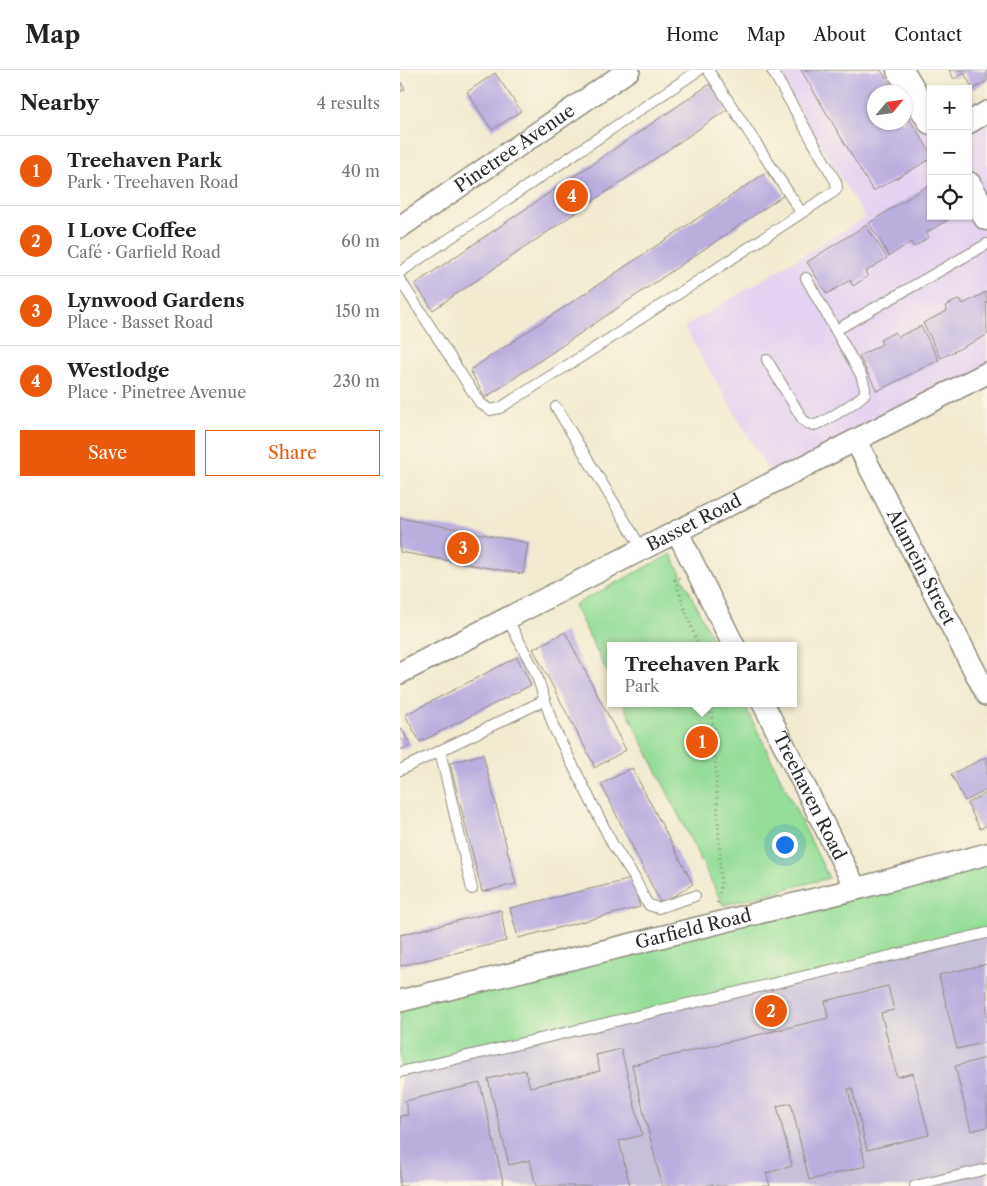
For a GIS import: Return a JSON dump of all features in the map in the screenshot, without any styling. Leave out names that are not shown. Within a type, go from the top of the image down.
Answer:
[{"type":"street","name":"Pinetree Avenue","points":[[400,227],[629,70]]},
{"type":"street","points":[[900,70],[927,114]]},
{"type":"street","points":[[972,121],[987,112]]},
{"type":"street","points":[[972,192],[987,217]]},
{"type":"street","name":"Basset Road","points":[[400,673],[987,373]]},
{"type":"street","name":"Alamein Street","points":[[856,441],[987,695]]},
{"type":"street","points":[[677,531],[732,642]]},
{"type":"street","name":"Treehaven Road","points":[[765,707],[856,888]]},
{"type":"street","name":"Garfield Road","points":[[400,1001],[987,854]]},
{"type":"lane","points":[[400,272],[699,70]]},
{"type":"lane","points":[[708,70],[801,212]]},
{"type":"lane","points":[[400,280],[480,403],[490,410],[508,403],[835,191],[837,186],[772,70]]},
{"type":"lane","points":[[836,330],[987,244]]},
{"type":"lane","points":[[767,360],[803,420],[809,424],[813,425],[820,422],[858,401],[865,393],[861,375],[806,278]]},
{"type":"lane","points":[[556,407],[642,549]]},
{"type":"lane","points":[[507,618],[536,673],[554,728],[614,845],[634,877],[645,900],[649,905],[658,908],[695,896]]},
{"type":"lane","points":[[400,770],[545,700]]},
{"type":"lane","points":[[440,751],[472,888]]},
{"type":"lane","points":[[400,1072],[987,933]]},
{"type":"lane","points":[[914,1186],[987,1169]]},
{"type":"path","points":[[697,571],[676,580],[697,642]]},
{"type":"path","points":[[710,707],[714,731],[721,886],[712,924]]},
{"type":"shaded area","points":[[775,70],[907,70],[927,112],[927,220],[972,220],[972,121],[987,112],[987,373],[775,482],[684,327],[865,218]]},
{"type":"shaded area","points":[[987,933],[987,1186],[400,1186],[400,1072]]},
{"type":"green space","points":[[671,554],[714,642],[607,642],[607,672],[574,605]]},
{"type":"green space","points":[[625,707],[746,707],[829,878],[723,905]]},
{"type":"green space","points":[[987,854],[987,933],[400,1072],[400,1001]]},
{"type":"building","points":[[801,70],[881,70],[890,85],[867,85],[867,130],[912,130],[912,123],[927,147],[927,161],[873,191]]},
{"type":"building","points":[[949,70],[987,70],[987,81],[973,89],[964,73],[954,79]]},
{"type":"building","points":[[495,73],[521,111],[492,130],[467,92]]},
{"type":"building","points":[[400,81],[405,89],[400,92]]},
{"type":"building","points":[[710,84],[728,109],[433,310],[415,284]]},
{"type":"building","points":[[767,172],[784,195],[485,398],[470,370]]},
{"type":"building","points":[[927,186],[927,220],[947,220],[926,233],[929,237],[914,247],[911,242],[889,256],[869,223]]},
{"type":"building","points":[[866,225],[887,258],[865,272],[868,276],[853,286],[850,280],[827,294],[807,262]]},
{"type":"building","points":[[986,292],[987,335],[941,358],[923,323],[947,311],[945,306],[960,299],[963,304]]},
{"type":"building","points":[[921,326],[939,360],[877,391],[859,356],[882,344],[880,340],[895,332],[898,337]]},
{"type":"building","points":[[400,518],[528,543],[523,574],[400,552]]},
{"type":"building","points":[[565,632],[626,750],[594,768],[533,649]]},
{"type":"building","points":[[517,657],[531,685],[420,742],[405,715]]},
{"type":"building","points":[[400,727],[411,745],[400,750]]},
{"type":"building","points":[[483,754],[516,884],[482,892],[450,763]]},
{"type":"building","points":[[987,757],[987,790],[965,801],[951,774]]},
{"type":"building","points":[[632,768],[693,884],[661,904],[601,784]]},
{"type":"building","points":[[987,793],[987,825],[980,829],[967,803]]},
{"type":"building","points":[[632,879],[640,907],[518,938],[510,908]]},
{"type":"building","points":[[501,910],[506,941],[400,966],[400,935]]},
{"type":"building","points":[[987,964],[987,1042],[957,1049],[939,975]]},
{"type":"building","points":[[888,986],[894,1010],[881,1013],[897,1077],[913,1073],[929,1135],[867,1150],[852,1088],[848,1089],[866,1166],[809,1180],[791,1103],[777,1106],[792,1166],[766,1173],[770,1186],[713,1186],[713,1184],[704,1186],[662,1186],[632,1065],[828,1018],[825,1001]]},
{"type":"building","points":[[621,1049],[642,1135],[619,1141],[630,1186],[536,1186],[530,1160],[509,1165],[488,1079],[525,1070],[530,1087],[600,1071],[596,1055]]},
{"type":"building","points":[[987,1058],[987,1127],[971,1131],[955,1066]]},
{"type":"building","points":[[480,1083],[504,1186],[400,1186],[400,1116],[408,1115],[405,1101]]},
{"type":"place","name":"Westlodge","points":[[572,196]]},
{"type":"place","name":"Lynwood Gardens","points":[[463,548]]},
{"type":"place","name":"Treehaven Park","points":[[702,742]]},
{"type":"place","name":"I Love Coffee","points":[[771,1011]]}]
